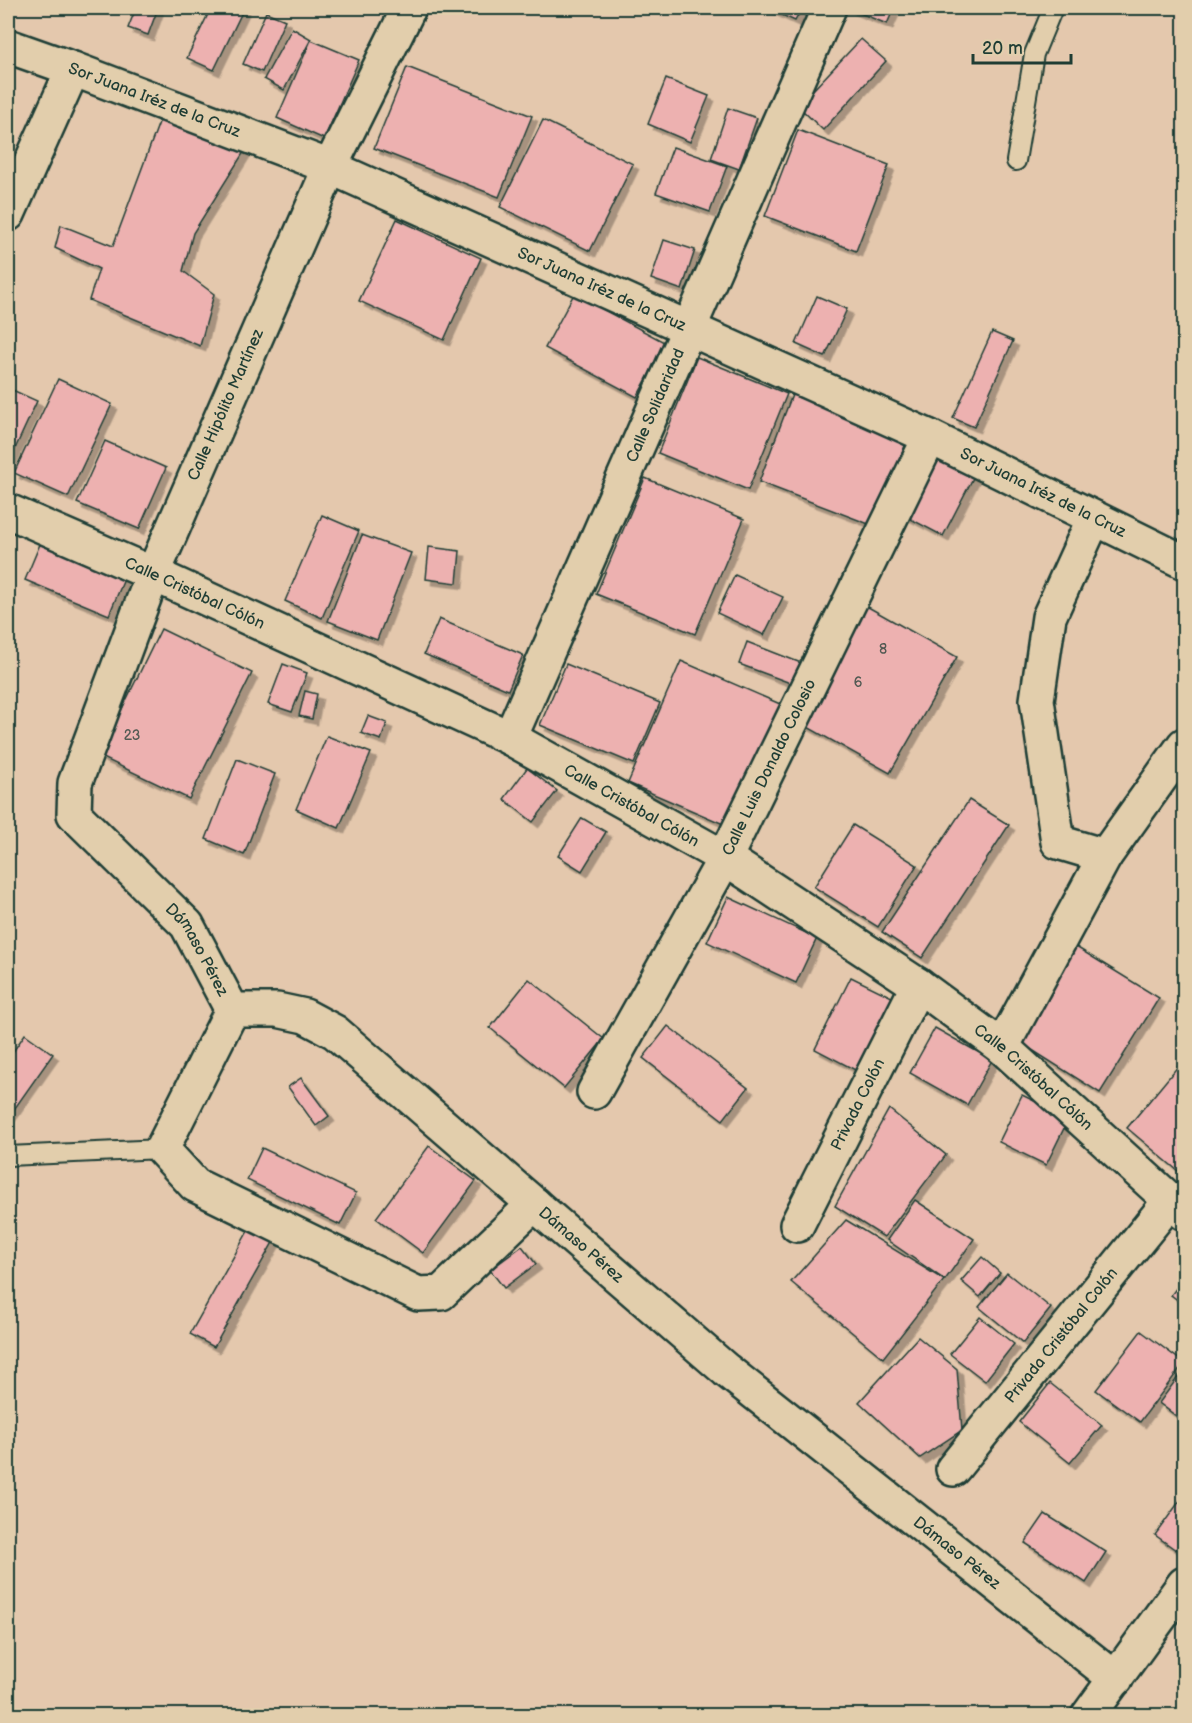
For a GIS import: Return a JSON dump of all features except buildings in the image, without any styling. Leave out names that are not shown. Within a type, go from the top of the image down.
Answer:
[{"type":"street","name":"Calle Hipólito Martínez","points":[[74,814],[75,783],[153,574],[330,167],[409,8]]},
{"type":"street","name":"Calle Solidaridad","points":[[510,738],[829,8]]},
{"type":"street","name":"Sor Juana Iréz de la Cruz","points":[[8,46],[330,167],[930,437],[1185,562]]},
{"type":"street","points":[[8,214],[73,69]]},
{"type":"street","name":"Calle Luis Donaldo Colosio","points":[[594,1092],[725,858],[930,437]]},
{"type":"street","name":"Calle Cristóbal Cólón","points":[[8,511],[153,574],[510,738],[725,858],[918,985],[1002,1047],[1177,1207]]},
{"type":"street","points":[[1094,518],[1049,616],[1038,700],[1058,842],[1106,856]]},
{"type":"street","points":[[1002,1047],[1106,856],[1185,745]]},
{"type":"street","name":"Dámaso Pérez","points":[[74,814],[187,926],[231,1010],[277,1010],[305,1016],[335,1032],[726,1370],[1116,1679]]},
{"type":"street","name":"Privada Colón","points":[[797,1225],[918,985]]},
{"type":"street","points":[[231,1010],[162,1149],[195,1185],[418,1294],[441,1293],[534,1203]]},
{"type":"street","name":"Privada Cristóbal Colón","points":[[953,1469],[1177,1207]]},
{"type":"street","points":[[1088,1716],[1185,1584]]},
{"type":"lane","points":[[1016,161],[1034,54],[1053,8]]},
{"type":"lane","points":[[8,1156],[162,1149]]}]
